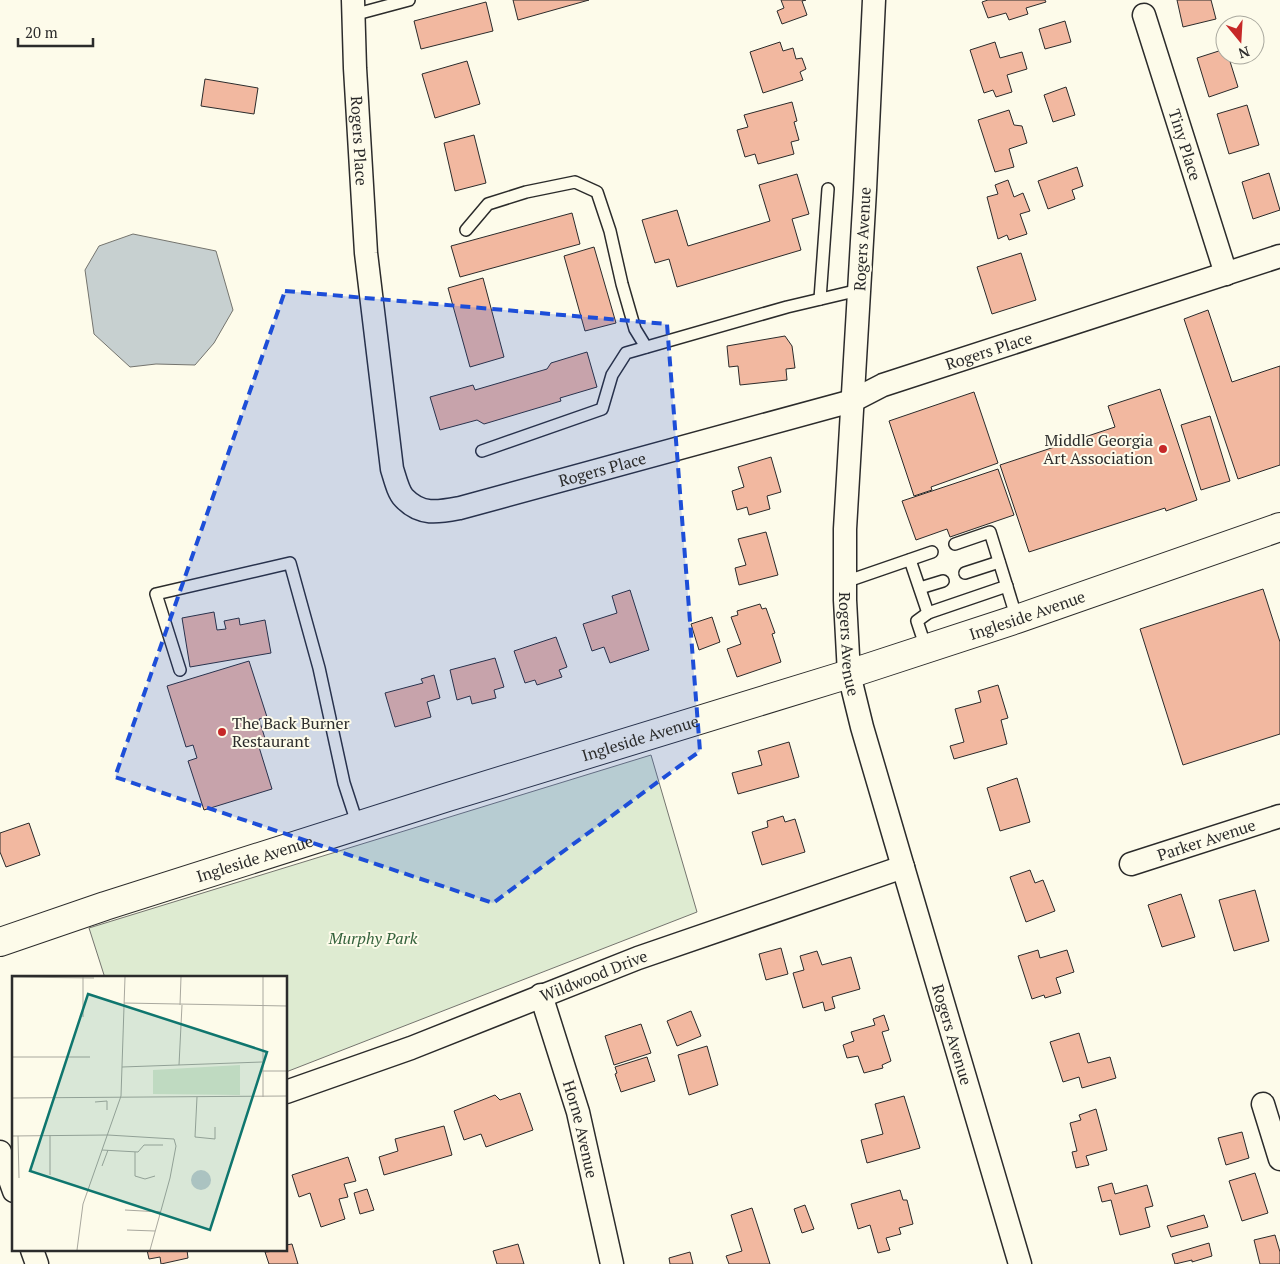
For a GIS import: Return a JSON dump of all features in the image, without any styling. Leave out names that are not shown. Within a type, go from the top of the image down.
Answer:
[{"type":"street","name":"Rogers Avenue","points":[[874,0],[845,530],[849,674],[862,726],[1020,1264]]},
{"type":"street","name":"Rogers Place","points":[[353,8],[354,68],[366,253],[392,469],[403,498],[419,509],[436,512],[460,508],[852,401],[883,385],[1280,256]]},
{"type":"street","name":"Tiny Place","points":[[1144,15],[1226,274]]},
{"type":"street","name":"Ingleside Avenue","points":[[0,942],[105,906],[358,826],[849,674],[1017,619],[1280,527]]},
{"type":"street","name":"Parker Avenue","points":[[1131,864],[1280,816]]},
{"type":"street","name":"Wildwood Drive","points":[[288,1091],[411,1048],[638,958],[903,867]]},
{"type":"street","name":"Horne Avenue","points":[[541,995],[578,1112],[612,1264]]},
{"type":"street","points":[[1263,1104],[1280,1159]]},
{"type":"street","points":[[0,1152],[12,1184]]},
{"type":"lane","points":[[353,8],[409,0]]},
{"type":"lane","points":[[466,230],[488,204],[526,192],[575,182],[597,192],[610,232],[634,329],[646,347]]},
{"type":"lane","points":[[820,299],[828,188]]},
{"type":"lane","points":[[482,451],[602,409],[612,375],[626,353],[787,306],[859,290]]},
{"type":"lane","points":[[955,544],[990,532],[1017,619]]},
{"type":"lane","points":[[845,582],[932,552]]},
{"type":"lane","points":[[910,560],[928,613]]},
{"type":"lane","points":[[965,573],[999,562]]},
{"type":"lane","points":[[180,670],[156,594],[290,563],[319,668],[344,783],[358,826]]},
{"type":"lane","points":[[920,588],[943,581]]},
{"type":"lane","points":[[926,648],[917,621],[928,613],[1007,586]]},
{"type":"highlighted area","points":[[285,291],[667,324],[700,751],[493,903],[115,777]]},
{"type":"green space","name":"Murphy Park","points":[[651,755],[697,912],[288,1071],[288,976],[104,976],[89,928]]},
{"type":"shaded area","points":[[133,234],[216,251],[233,310],[214,343],[195,365],[156,364],[130,367],[94,334],[85,270],[99,246]]},
{"type":"building","points":[[513,0],[589,0],[518,20]]},
{"type":"building","points":[[781,0],[806,0],[802,1],[807,15],[782,24],[777,11],[784,8]]},
{"type":"building","points":[[988,0],[1045,0],[1046,2],[1026,8],[1028,14],[1009,20],[1006,13],[988,18],[982,2]]},
{"type":"building","points":[[1177,0],[1211,0],[1215,19],[1183,27]]},
{"type":"building","points":[[486,2],[493,31],[421,49],[414,21]]},
{"type":"building","points":[[1065,21],[1071,42],[1045,49],[1039,29]]},
{"type":"building","points":[[780,42],[783,51],[793,48],[796,59],[802,58],[806,69],[800,72],[803,80],[763,93],[750,52]]},
{"type":"building","points":[[995,42],[1000,58],[1022,52],[1027,69],[1007,75],[1012,92],[996,97],[993,90],[984,93],[970,50]]},
{"type":"building","points":[[1215,52],[1215,65],[1231,65],[1238,87],[1209,97],[1197,58]]},
{"type":"building","points":[[467,61],[480,104],[435,118],[422,74]]},
{"type":"building","points":[[205,79],[258,88],[254,114],[201,106]]},
{"type":"building","points":[[1066,87],[1075,115],[1053,122],[1044,95]]},
{"type":"building","points":[[792,102],[797,121],[794,122],[799,140],[791,142],[794,154],[758,164],[755,154],[745,157],[737,130],[748,127],[744,115]]},
{"type":"building","points":[[1247,105],[1259,145],[1229,154],[1217,114]]},
{"type":"building","points":[[1009,110],[1014,125],[1022,126],[1027,143],[1009,149],[1014,167],[995,172],[978,120]]},
{"type":"building","points":[[474,135],[486,183],[455,191],[444,143]]},
{"type":"building","points":[[1077,167],[1083,186],[1072,190],[1075,199],[1048,209],[1038,181]]},
{"type":"building","points":[[1269,173],[1280,210],[1253,219],[1242,182]]},
{"type":"building","points":[[797,174],[809,214],[792,219],[801,250],[677,287],[669,259],[655,263],[642,220],[677,210],[688,246],[770,221],[759,185]]},
{"type":"building","points":[[1008,180],[1014,197],[1023,193],[1030,211],[1020,214],[1027,234],[1009,240],[1007,235],[998,239],[987,197],[998,194],[995,185]]},
{"type":"building","points":[[572,213],[580,244],[460,277],[451,246]]},
{"type":"building","points":[[594,247],[616,323],[585,331],[564,256]]},
{"type":"building","points":[[1021,253],[1036,300],[992,314],[977,267]]},
{"type":"building","points":[[483,278],[504,357],[470,367],[448,288]]},
{"type":"building","points":[[1208,310],[1232,382],[1280,366],[1280,465],[1238,479],[1184,319]]},
{"type":"building","points":[[785,336],[792,346],[795,368],[786,369],[787,380],[740,385],[738,366],[729,367],[727,346]]},
{"type":"building","points":[[587,352],[597,387],[560,398],[561,401],[484,424],[477,420],[440,430],[430,397],[473,385],[475,390],[547,369],[551,363]]},
{"type":"building","points":[[1160,389],[1197,500],[1166,511],[1165,508],[1029,552],[1000,465],[1115,427],[1108,406]]},
{"type":"building","points":[[974,392],[998,463],[931,487],[932,490],[914,496],[889,421]]},
{"type":"building","points":[[1210,416],[1230,481],[1201,490],[1181,425]]},
{"type":"building","points":[[771,457],[781,492],[767,496],[770,509],[749,515],[747,507],[737,510],[732,491],[744,487],[738,467]]},
{"type":"building","points":[[998,469],[1014,515],[950,537],[947,529],[916,540],[902,501]]},
{"type":"building","points":[[766,532],[778,575],[739,585],[735,568],[746,565],[738,539]]},
{"type":"building","points":[[1263,589],[1280,642],[1280,734],[1183,765],[1140,629]]},
{"type":"building","points":[[630,590],[649,650],[610,663],[604,647],[592,651],[583,624],[617,613],[612,596]]},
{"type":"building","points":[[760,604],[762,609],[766,608],[775,633],[772,634],[781,662],[737,677],[727,649],[741,644],[731,617],[738,615],[737,611]]},
{"type":"building","points":[[214,612],[217,630],[226,629],[224,621],[239,618],[240,625],[265,620],[271,653],[190,667],[182,618]]},
{"type":"building","points":[[712,617],[720,642],[699,650],[691,624]]},
{"type":"building","points":[[556,637],[567,667],[559,670],[562,677],[537,685],[535,680],[525,683],[514,651]]},
{"type":"building","points":[[495,658],[504,687],[494,690],[496,698],[472,704],[470,696],[457,700],[450,670]]},
{"type":"building","name":"The Back Burner Restaurant","points":[[249,661],[267,717],[259,719],[267,745],[259,747],[272,789],[204,810],[188,761],[197,758],[193,745],[186,747],[167,686]]},
{"type":"building","points":[[434,675],[440,698],[427,702],[431,717],[395,727],[385,693],[423,683],[421,679]]},
{"type":"building","points":[[998,685],[1008,718],[1001,720],[1007,744],[954,759],[950,746],[964,742],[955,709],[981,702],[978,691]]},
{"type":"building","points":[[789,742],[799,777],[738,794],[732,773],[762,765],[758,751]]},
{"type":"building","points":[[1017,778],[1030,822],[1000,831],[987,788]]},
{"type":"building","points":[[783,816],[785,822],[795,819],[805,852],[762,865],[752,832],[768,827],[767,821]]},
{"type":"building","points":[[29,823],[40,855],[6,867],[0,852],[0,833]]},
{"type":"building","points":[[1030,870],[1035,883],[1043,880],[1055,911],[1026,922],[1010,877]]},
{"type":"building","points":[[1255,890],[1269,941],[1234,951],[1219,900]]},
{"type":"building","points":[[1181,894],[1195,937],[1162,947],[1148,905]]},
{"type":"building","points":[[781,948],[788,974],[766,980],[759,954]]},
{"type":"building","points":[[1038,950],[1040,958],[1067,950],[1074,972],[1056,978],[1061,993],[1045,998],[1044,995],[1032,999],[1018,956]]},
{"type":"building","points":[[817,951],[822,965],[851,957],[860,989],[832,997],[835,1008],[825,1011],[823,1002],[803,1008],[793,973],[804,970],[800,956]]},
{"type":"building","points":[[691,1011],[701,1036],[677,1046],[667,1021]]},
{"type":"building","points":[[884,1015],[889,1030],[882,1032],[891,1061],[882,1065],[883,1068],[864,1073],[858,1056],[847,1058],[843,1045],[854,1041],[851,1032],[875,1025],[873,1019]]},
{"type":"building","points":[[641,1024],[651,1053],[614,1065],[605,1036]]},
{"type":"building","points":[[1079,1033],[1088,1063],[1110,1057],[1116,1078],[1082,1088],[1079,1077],[1063,1082],[1050,1042]]},
{"type":"building","points":[[707,1046],[718,1085],[689,1095],[678,1055]]},
{"type":"building","points":[[647,1057],[655,1081],[621,1092],[615,1074],[617,1073],[615,1067]]},
{"type":"building","points":[[520,1093],[533,1130],[486,1147],[481,1134],[464,1140],[454,1111],[495,1095],[500,1100]]},
{"type":"building","points":[[904,1096],[920,1148],[867,1163],[861,1140],[883,1134],[875,1104]]},
{"type":"building","points":[[1096,1109],[1107,1150],[1086,1156],[1089,1165],[1076,1168],[1072,1152],[1077,1151],[1070,1123],[1081,1120],[1079,1115]]},
{"type":"building","points":[[444,1126],[452,1155],[384,1175],[379,1157],[398,1151],[395,1139]]},
{"type":"building","points":[[1242,1132],[1249,1158],[1226,1165],[1218,1138]]},
{"type":"building","points":[[348,1157],[356,1181],[344,1184],[348,1197],[339,1199],[345,1219],[321,1227],[310,1193],[299,1197],[292,1175]]},
{"type":"building","points":[[1255,1173],[1268,1213],[1242,1221],[1229,1181]]},
{"type":"building","points":[[1112,1183],[1115,1194],[1147,1185],[1153,1206],[1145,1208],[1150,1227],[1120,1235],[1111,1200],[1102,1202],[1098,1187]]},
{"type":"building","points":[[367,1189],[374,1210],[360,1214],[354,1193]]},
{"type":"building","points":[[900,1190],[903,1200],[907,1200],[913,1224],[899,1228],[901,1234],[886,1238],[890,1250],[878,1253],[870,1225],[858,1229],[851,1204]]},
{"type":"building","points":[[805,1205],[814,1229],[802,1233],[794,1209]]},
{"type":"building","points":[[752,1208],[770,1264],[729,1264],[726,1256],[742,1251],[731,1215]]},
{"type":"building","points":[[1204,1215],[1208,1227],[1171,1237],[1167,1226]]},
{"type":"building","points":[[1275,1235],[1280,1252],[1280,1264],[1260,1264],[1254,1240]]},
{"type":"building","points":[[1209,1243],[1212,1256],[1192,1262],[1192,1260],[1175,1264],[1172,1254]]},
{"type":"building","points":[[292,1244],[298,1264],[269,1264],[265,1252],[288,1252],[288,1245]]},
{"type":"building","points":[[518,1244],[524,1264],[497,1264],[493,1251]]},
{"type":"building","points":[[147,1252],[187,1252],[188,1258],[161,1264],[160,1257],[149,1259]]},
{"type":"building","points":[[690,1252],[693,1264],[670,1264],[669,1258]]},
{"type":"place","name":"Middle Georgia Art Association","points":[[1163,449]]},
{"type":"place","name":"The Back Burner Restaurant","points":[[222,732]]}]
